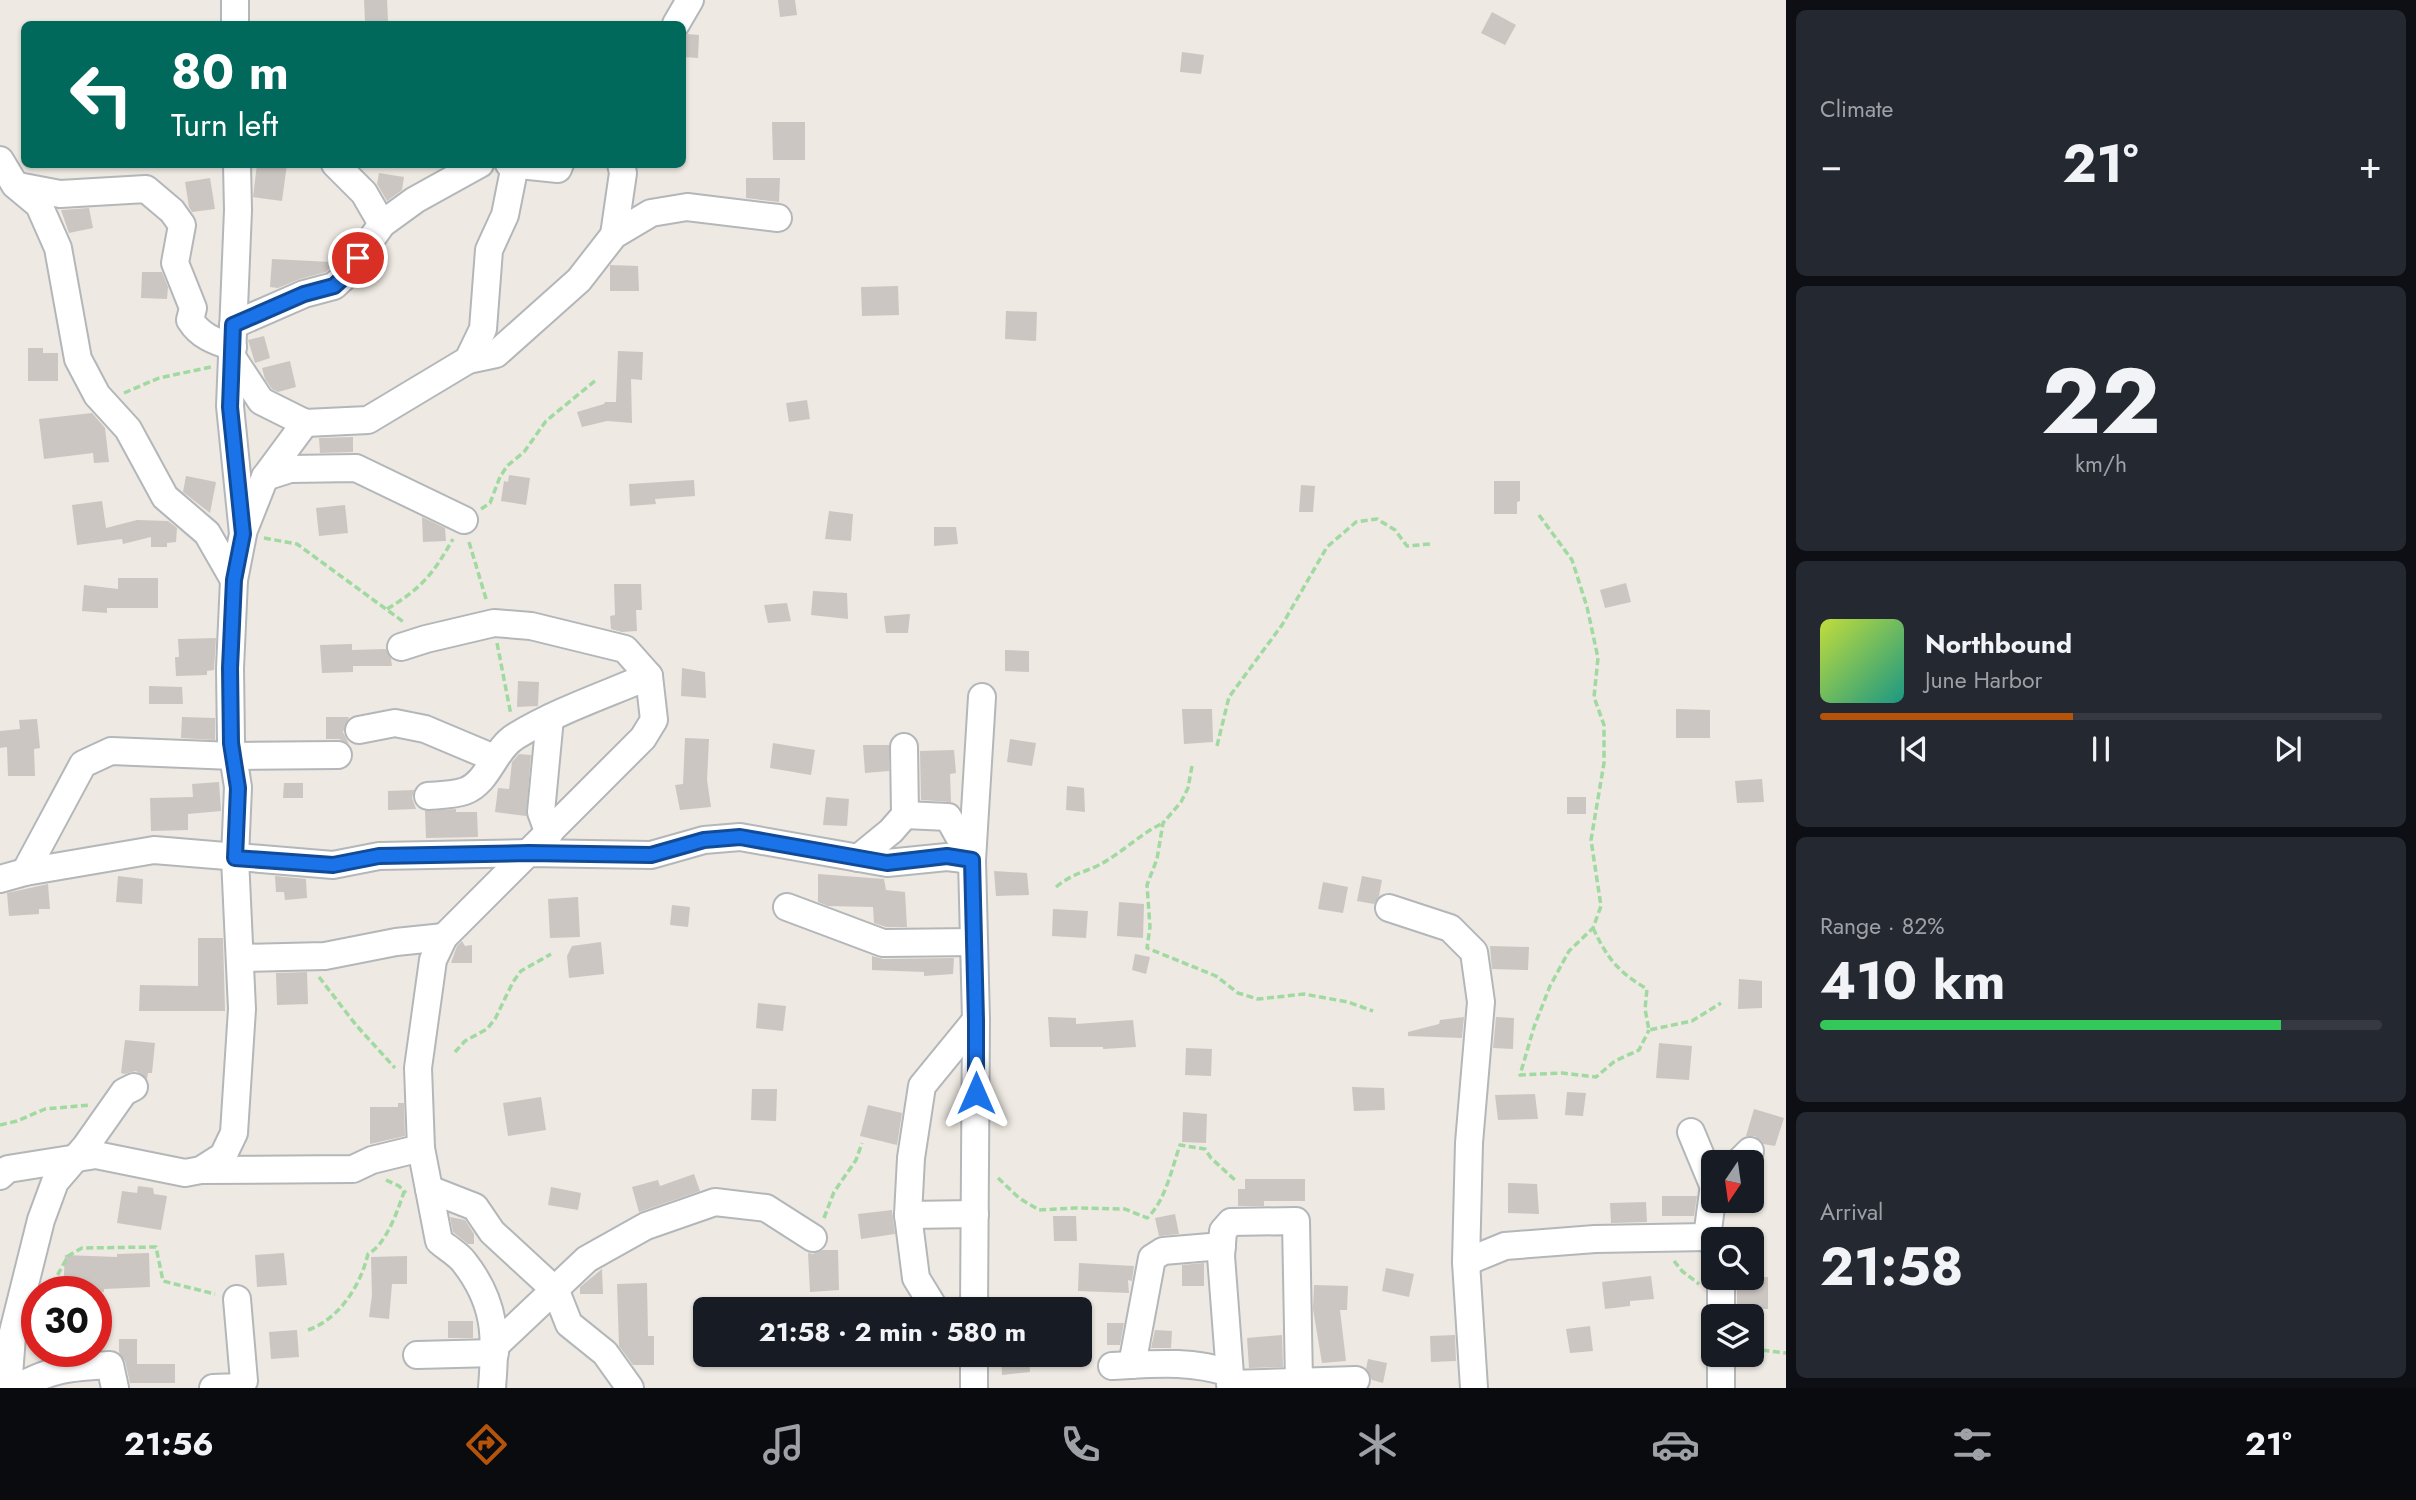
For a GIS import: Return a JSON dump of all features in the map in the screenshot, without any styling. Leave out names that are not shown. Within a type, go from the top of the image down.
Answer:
[{"type":"street","points":[[235,0],[235,21]]},
{"type":"street","points":[[678,21],[690,0]]},
{"type":"street","points":[[0,160],[7,182],[39,205],[58,248],[78,359],[97,395],[128,429],[165,497],[207,533],[234,580]]},
{"type":"street","points":[[237,168],[238,210],[230,407],[243,534]]},
{"type":"street","points":[[339,168],[364,193],[382,224]]},
{"type":"street","points":[[7,182],[60,194],[146,189],[172,211],[182,225],[176,263],[193,308],[190,320],[197,330],[212,341],[233,343],[304,294],[334,286],[346,275],[382,224],[415,200],[473,168]]},
{"type":"street","points":[[468,360],[483,330],[489,250],[505,215],[514,168]]},
{"type":"street","points":[[614,235],[622,168]]},
{"type":"street","points":[[233,343],[261,401],[305,423],[368,420],[468,360],[496,354],[579,280],[614,235],[651,213],[687,207],[778,218]]},
{"type":"street","points":[[201,1170],[223,1156],[234,1133],[242,1009],[235,858],[238,788],[233,756],[230,668],[234,580],[243,534],[265,477],[305,423]]},
{"type":"street","points":[[265,477],[290,468],[356,468],[464,520]]},
{"type":"street","points":[[401,647],[494,623],[531,626],[625,649],[649,676],[654,720],[643,738],[444,937],[433,960],[418,1068],[418,1149],[422,1196],[439,1241],[464,1261],[490,1307],[495,1349],[492,1388]]},
{"type":"street","points":[[428,796],[464,791],[478,783],[494,758],[513,738],[550,718],[649,676]]},
{"type":"street","points":[[974,1297],[976,1020],[972,860],[982,698]]},
{"type":"street","points":[[549,834],[541,812],[550,718]]},
{"type":"street","points":[[359,730],[395,723],[425,729],[494,758]]},
{"type":"street","points":[[858,858],[891,831],[905,815],[904,747]]},
{"type":"street","points":[[26,872],[83,764],[111,751],[233,756],[338,755]]},
{"type":"street","points":[[905,815],[948,817],[972,860]]},
{"type":"street","points":[[0,879],[154,850],[333,865],[379,856],[529,853],[651,855],[704,840],[740,837],[887,863],[947,856],[972,860]]},
{"type":"street","points":[[787,907],[883,943],[974,942]]},
{"type":"street","points":[[1389,908],[1450,928],[1474,952],[1481,1002],[1468,1143],[1466,1262],[1474,1388]]},
{"type":"street","points":[[240,958],[325,956],[396,942],[444,937]]},
{"type":"street","points":[[927,1297],[916,1278],[908,1215],[911,1158],[922,1086],[976,1020]]},
{"type":"street","points":[[3,1374],[41,1220],[55,1182],[125,1095]]},
{"type":"street","points":[[1691,1132],[1701,1156]]},
{"type":"street","points":[[0,1176],[8,1169],[96,1155],[185,1173],[201,1170],[353,1169],[372,1160],[418,1149]]},
{"type":"street","points":[[422,1196],[475,1207],[492,1232],[556,1291],[569,1324],[606,1353],[630,1388]]},
{"type":"street","points":[[417,1355],[495,1349],[587,1259],[646,1226],[715,1202],[766,1208],[813,1238]]},
{"type":"street","points":[[908,1215],[975,1214]]},
{"type":"street","points":[[1230,1382],[1223,1231],[1231,1222],[1296,1221],[1299,1382]]},
{"type":"street","points":[[1466,1262],[1505,1246],[1595,1239],[1701,1241]]},
{"type":"street","points":[[1222,1246],[1163,1251],[1152,1258],[1122,1366],[1175,1363],[1207,1366],[1230,1382],[1356,1380]]},
{"type":"street","points":[[213,1388],[240,1387],[244,1381],[237,1299]]},
{"type":"street","points":[[16,1388],[43,1373],[110,1365],[116,1388]]},
{"type":"street","points":[[974,1367],[974,1388]]},
{"type":"street","points":[[1721,1367],[1721,1388]]},
{"type":"path","points":[[103,402],[159,378],[219,365],[233,343]]},
{"type":"path","points":[[387,609],[410,595],[433,573],[464,520],[489,503],[507,466],[524,452],[546,421],[596,380]]},
{"type":"path","points":[[1539,515],[1572,560],[1587,607],[1598,658],[1594,697],[1604,725],[1604,763],[1591,840],[1601,906],[1593,928],[1569,950],[1550,986],[1520,1074],[1562,1073],[1596,1077],[1615,1060],[1639,1050],[1649,1030],[1644,1009],[1647,989],[1625,976],[1605,953],[1593,928]]},
{"type":"path","points":[[1217,746],[1229,696],[1282,625],[1327,547],[1356,522],[1377,519],[1395,530],[1407,546],[1430,544]]},
{"type":"path","points":[[464,520],[470,551],[494,623],[513,738]]},
{"type":"path","points":[[243,534],[297,544],[426,639]]},
{"type":"path","points":[[1056,887],[1071,875],[1099,865],[1163,823],[1181,802],[1188,788],[1192,766]]},
{"type":"path","points":[[1163,823],[1157,859],[1147,885],[1150,927],[1147,948],[1216,976],[1238,993],[1258,999],[1304,994],[1348,1002],[1373,1011]]},
{"type":"path","points":[[455,1052],[465,1041],[487,1029],[521,971],[551,954]]},
{"type":"path","points":[[318,976],[356,1025],[419,1096]]},
{"type":"path","points":[[1649,1030],[1692,1021],[1721,1003]]},
{"type":"path","points":[[0,1125],[17,1121],[45,1108],[125,1095]]},
{"type":"path","points":[[813,1238],[834,1192],[856,1160],[862,1143]]},
{"type":"path","points":[[975,1166],[984,1168],[1019,1198],[1039,1210],[1125,1209],[1147,1218],[1153,1213],[1160,1198],[1180,1145],[1205,1149],[1236,1181]]},
{"type":"path","points":[[308,1329],[335,1312],[350,1295],[363,1274],[368,1254],[376,1250],[422,1196],[418,1149]]},
{"type":"path","points":[[353,1169],[422,1196]]},
{"type":"path","points":[[1654,1238],[1654,1242],[1701,1275]]},
{"type":"path","points":[[57,1276],[68,1256],[82,1248],[156,1247],[163,1281],[237,1299]]},
{"type":"path","points":[[1764,1350],[1786,1353]]},
{"type":"building","points":[[364,0],[387,0],[388,21],[365,21]]},
{"type":"building","points":[[778,0],[795,0],[797,15],[780,17]]},
{"type":"building","points":[[1492,12],[1516,25],[1505,45],[1481,33]]},
{"type":"building","points":[[686,35],[699,35],[698,58],[686,57]]},
{"type":"building","points":[[1182,52],[1204,55],[1201,74],[1180,72]]},
{"type":"building","points":[[772,122],[805,122],[805,160],[773,160]]},
{"type":"building","points":[[257,168],[286,168],[282,201],[253,197]]},
{"type":"building","points":[[379,173],[404,177],[402,190],[387,201],[377,184]]},
{"type":"building","points":[[210,178],[215,209],[192,212],[185,182]]},
{"type":"building","points":[[746,178],[780,178],[779,202],[746,198]]},
{"type":"building","points":[[89,208],[93,228],[69,233],[61,210]]},
{"type":"building","points":[[272,259],[331,262],[331,267],[326,272],[278,288],[270,287]]},
{"type":"building","points":[[610,265],[638,266],[639,291],[610,291]]},
{"type":"building","points":[[142,272],[162,272],[168,287],[167,299],[141,298]]},
{"type":"building","points":[[898,286],[899,315],[862,316],[861,287]]},
{"type":"building","points":[[1006,311],[1037,312],[1036,341],[1005,339]]},
{"type":"building","points":[[264,336],[270,358],[255,363],[248,340]]},
{"type":"building","points":[[28,348],[43,348],[43,353],[58,353],[58,381],[28,381]]},
{"type":"building","points":[[618,351],[643,352],[642,380],[631,379],[632,423],[607,421],[582,427],[577,412],[605,402],[616,402]]},
{"type":"building","points":[[290,361],[296,387],[278,392],[272,389],[262,368]]},
{"type":"building","points":[[807,400],[810,419],[789,422],[786,403]]},
{"type":"building","points":[[92,413],[105,428],[109,462],[94,463],[93,453],[44,459],[39,419]]},
{"type":"building","points":[[353,437],[353,452],[320,453],[319,438]]},
{"type":"building","points":[[509,475],[530,478],[526,505],[501,501],[504,481],[508,482]]},
{"type":"building","points":[[186,476],[216,482],[210,513],[183,492]]},
{"type":"building","points":[[694,480],[695,496],[655,499],[656,504],[630,506],[629,484]]},
{"type":"building","points":[[1494,481],[1520,481],[1517,514],[1494,514]]},
{"type":"building","points":[[1301,485],[1315,486],[1313,512],[1299,512]]},
{"type":"building","points":[[102,501],[106,528],[137,520],[168,521],[177,528],[176,542],[167,543],[167,547],[151,547],[151,537],[123,544],[122,539],[77,545],[72,505]]},
{"type":"building","points":[[345,505],[348,533],[319,536],[316,508]]},
{"type":"building","points":[[829,511],[853,514],[851,541],[825,539]]},
{"type":"building","points":[[422,517],[445,528],[446,541],[423,542]]},
{"type":"building","points":[[934,527],[956,527],[958,544],[934,546]]},
{"type":"building","points":[[118,578],[158,578],[158,608],[107,608],[107,613],[82,611],[84,585],[118,589]]},
{"type":"building","points":[[1626,583],[1631,602],[1605,608],[1600,590]]},
{"type":"building","points":[[614,584],[641,584],[642,610],[636,610],[637,631],[622,632],[611,629],[610,616],[615,615]]},
{"type":"building","points":[[813,591],[847,593],[848,619],[811,615]]},
{"type":"building","points":[[787,603],[791,621],[768,623],[764,605]]},
{"type":"building","points":[[910,614],[908,633],[886,633],[884,616]]},
{"type":"building","points":[[216,638],[214,670],[207,671],[207,675],[176,676],[178,639]]},
{"type":"building","points":[[352,644],[352,650],[386,649],[392,666],[353,666],[353,672],[322,673],[320,645]]},
{"type":"building","points":[[1005,650],[1029,651],[1029,672],[1005,671]]},
{"type":"building","points":[[682,668],[705,672],[706,698],[681,696]]},
{"type":"building","points":[[518,681],[539,682],[538,706],[517,707]]},
{"type":"building","points":[[149,686],[182,687],[183,704],[149,704]]},
{"type":"building","points":[[1182,709],[1212,709],[1213,742],[1184,744]]},
{"type":"building","points":[[1676,709],[1710,710],[1710,738],[1676,738]]},
{"type":"building","points":[[182,717],[215,718],[215,740],[181,738]]},
{"type":"building","points":[[326,717],[349,717],[343,732],[349,744],[339,739],[326,739]]},
{"type":"building","points":[[37,719],[40,748],[34,749],[35,776],[8,776],[7,747],[0,748],[0,731],[20,729],[19,720]]},
{"type":"building","points":[[685,738],[709,739],[707,780],[711,807],[680,810],[675,785],[683,784]]},
{"type":"building","points":[[1010,739],[1036,743],[1032,766],[1007,762]]},
{"type":"building","points":[[773,743],[815,750],[811,775],[770,768]]},
{"type":"building","points":[[863,745],[889,745],[889,771],[865,773]]},
{"type":"building","points":[[954,750],[956,773],[950,774],[951,802],[921,800],[920,751]]},
{"type":"building","points":[[519,754],[531,755],[526,816],[495,812],[498,788],[509,789],[512,762]]},
{"type":"building","points":[[1762,779],[1764,802],[1737,803],[1735,781]]},
{"type":"building","points":[[219,782],[221,811],[188,814],[188,830],[151,831],[150,798],[193,797],[192,784]]},
{"type":"building","points":[[284,783],[303,783],[303,798],[283,798]]},
{"type":"building","points":[[1067,786],[1084,788],[1085,812],[1066,810]]},
{"type":"building","points":[[414,790],[412,798],[416,809],[388,810],[388,791]]},
{"type":"building","points":[[826,797],[849,799],[847,826],[823,825]]},
{"type":"building","points":[[1567,797],[1586,797],[1586,814],[1567,814]]},
{"type":"building","points":[[456,809],[456,812],[477,812],[478,837],[426,838],[425,811]]},
{"type":"building","points":[[994,871],[1027,873],[1029,895],[996,896]]},
{"type":"building","points":[[818,874],[884,879],[886,890],[905,892],[907,927],[886,927],[874,923],[873,907],[828,906],[818,902]]},
{"type":"building","points":[[118,876],[143,879],[142,904],[116,902]]},
{"type":"building","points":[[275,876],[306,879],[307,898],[285,900],[284,892],[276,892]]},
{"type":"building","points":[[1362,876],[1382,880],[1379,896],[1374,904],[1357,901]]},
{"type":"building","points":[[1323,882],[1348,887],[1343,913],[1318,909]]},
{"type":"building","points":[[48,884],[50,909],[39,909],[39,914],[9,916],[7,893]]},
{"type":"building","points":[[578,897],[580,937],[550,938],[548,899]]},
{"type":"building","points":[[1119,902],[1144,904],[1143,938],[1117,936]]},
{"type":"building","points":[[672,905],[690,907],[688,927],[670,925]]},
{"type":"building","points":[[1053,909],[1088,911],[1086,938],[1052,936]]},
{"type":"building","points":[[198,938],[223,938],[225,1011],[139,1011],[140,985],[198,986]]},
{"type":"building","points":[[462,941],[465,946],[472,945],[472,963],[451,963],[457,946]]},
{"type":"building","points":[[601,942],[604,974],[569,978],[567,956],[572,946]]},
{"type":"building","points":[[1490,946],[1529,947],[1528,970],[1492,969]]},
{"type":"building","points":[[1135,954],[1150,957],[1146,974],[1132,970]]},
{"type":"building","points":[[872,956],[883,959],[954,958],[953,974],[924,976],[924,972],[872,970]]},
{"type":"building","points":[[307,972],[308,1004],[277,1005],[276,973]]},
{"type":"building","points":[[1739,979],[1762,981],[1762,1008],[1738,1009]]},
{"type":"building","points":[[758,1003],[786,1006],[783,1031],[756,1028]]},
{"type":"building","points":[[1048,1017],[1076,1018],[1076,1024],[1133,1020],[1136,1047],[1050,1047]]},
{"type":"building","points":[[1464,1017],[1462,1038],[1408,1036],[1408,1032],[1439,1024],[1440,1020]]},
{"type":"building","points":[[1496,1017],[1514,1018],[1513,1049],[1493,1048]]},
{"type":"building","points":[[125,1040],[155,1043],[152,1073],[148,1073],[147,1079],[136,1071],[121,1073]]},
{"type":"building","points":[[1659,1043],[1692,1046],[1689,1080],[1656,1078]]},
{"type":"building","points":[[1186,1048],[1212,1049],[1211,1076],[1185,1075]]},
{"type":"building","points":[[1352,1087],[1384,1088],[1385,1110],[1354,1111]]},
{"type":"building","points":[[752,1089],[777,1089],[776,1121],[751,1120]]},
{"type":"building","points":[[1567,1092],[1586,1093],[1583,1116],[1565,1115]]},
{"type":"building","points":[[1535,1094],[1538,1119],[1498,1120],[1495,1095]]},
{"type":"building","points":[[541,1097],[546,1130],[508,1136],[503,1103]]},
{"type":"building","points":[[398,1103],[404,1103],[405,1136],[370,1144],[370,1107],[398,1107]]},
{"type":"building","points":[[868,1105],[902,1113],[897,1145],[860,1136]]},
{"type":"building","points":[[1754,1109],[1784,1118],[1775,1146],[1763,1144],[1755,1136],[1746,1136]]},
{"type":"building","points":[[1183,1112],[1207,1114],[1206,1143],[1182,1142]]},
{"type":"building","points":[[694,1174],[700,1191],[639,1212],[632,1187],[658,1180],[660,1186]]},
{"type":"building","points":[[1245,1179],[1305,1179],[1305,1201],[1264,1201],[1264,1206],[1238,1206],[1238,1189],[1245,1189]]},
{"type":"building","points":[[1508,1183],[1537,1184],[1539,1214],[1508,1213]]},
{"type":"building","points":[[138,1186],[153,1188],[154,1194],[167,1196],[161,1230],[117,1223],[122,1191],[137,1193]]},
{"type":"building","points":[[551,1187],[581,1193],[578,1210],[548,1205]]},
{"type":"building","points":[[1662,1196],[1697,1196],[1694,1216],[1662,1216]]},
{"type":"building","points":[[1646,1202],[1647,1222],[1611,1223],[1610,1203]]},
{"type":"building","points":[[892,1210],[895,1234],[861,1239],[858,1214]]},
{"type":"building","points":[[1175,1214],[1179,1234],[1159,1236],[1155,1218]]},
{"type":"building","points":[[1053,1216],[1076,1216],[1077,1241],[1054,1241]]},
{"type":"building","points":[[450,1217],[465,1220],[474,1234],[474,1244],[468,1244],[453,1232]]},
{"type":"building","points":[[838,1250],[839,1290],[810,1292],[808,1253]]},
{"type":"building","points":[[149,1253],[150,1287],[112,1289],[112,1276],[64,1276],[65,1255],[117,1257],[117,1254]]},
{"type":"building","points":[[284,1253],[287,1285],[257,1287],[255,1255]]},
{"type":"building","points":[[407,1256],[407,1284],[392,1284],[389,1319],[369,1317],[372,1295],[371,1257]]},
{"type":"building","points":[[1079,1263],[1134,1266],[1132,1281],[1128,1280],[1129,1293],[1078,1291]]},
{"type":"building","points":[[1204,1263],[1204,1286],[1182,1286],[1182,1265]]},
{"type":"building","points":[[1386,1268],[1414,1274],[1409,1297],[1382,1291]]},
{"type":"building","points":[[602,1269],[603,1294],[580,1294],[580,1287]]},
{"type":"building","points":[[1651,1276],[1654,1299],[1630,1301],[1630,1306],[1605,1309],[1602,1282]]},
{"type":"building","points":[[1764,1277],[1768,1277],[1768,1309],[1764,1309],[1764,1304],[1737,1304],[1737,1290],[1764,1290]]},
{"type":"building","points":[[647,1283],[648,1336],[654,1336],[654,1365],[633,1365],[619,1346],[617,1284]]},
{"type":"building","points":[[1314,1285],[1348,1286],[1347,1310],[1340,1310],[1346,1361],[1322,1363],[1313,1309]]},
{"type":"building","points":[[448,1321],[473,1321],[473,1338],[448,1338]]},
{"type":"building","points":[[1107,1323],[1124,1323],[1120,1345],[1107,1345]]},
{"type":"building","points":[[1590,1326],[1593,1351],[1570,1353],[1566,1329]]},
{"type":"building","points":[[297,1330],[299,1357],[271,1359],[269,1332]]},
{"type":"building","points":[[1155,1330],[1172,1331],[1171,1348],[1151,1348]]},
{"type":"building","points":[[1282,1335],[1283,1367],[1249,1368],[1247,1338]]},
{"type":"building","points":[[1455,1335],[1456,1361],[1431,1362],[1430,1336]]},
{"type":"building","points":[[119,1339],[137,1339],[137,1364],[175,1364],[175,1383],[130,1383],[125,1361],[119,1352]]},
{"type":"building","points":[[1368,1359],[1387,1363],[1383,1383],[1372,1380],[1366,1369]]},
{"type":"building","points":[[1002,1367],[1030,1367],[1030,1372],[1002,1375]]},
{"type":"route","points":[[358,258],[334,286],[304,294],[233,325],[230,407],[243,534],[234,580],[230,668],[231,743],[238,788],[235,858],[333,865],[379,856],[529,853],[651,855],[704,840],[740,837],[887,863],[947,856],[972,860],[976,1093]]}]
